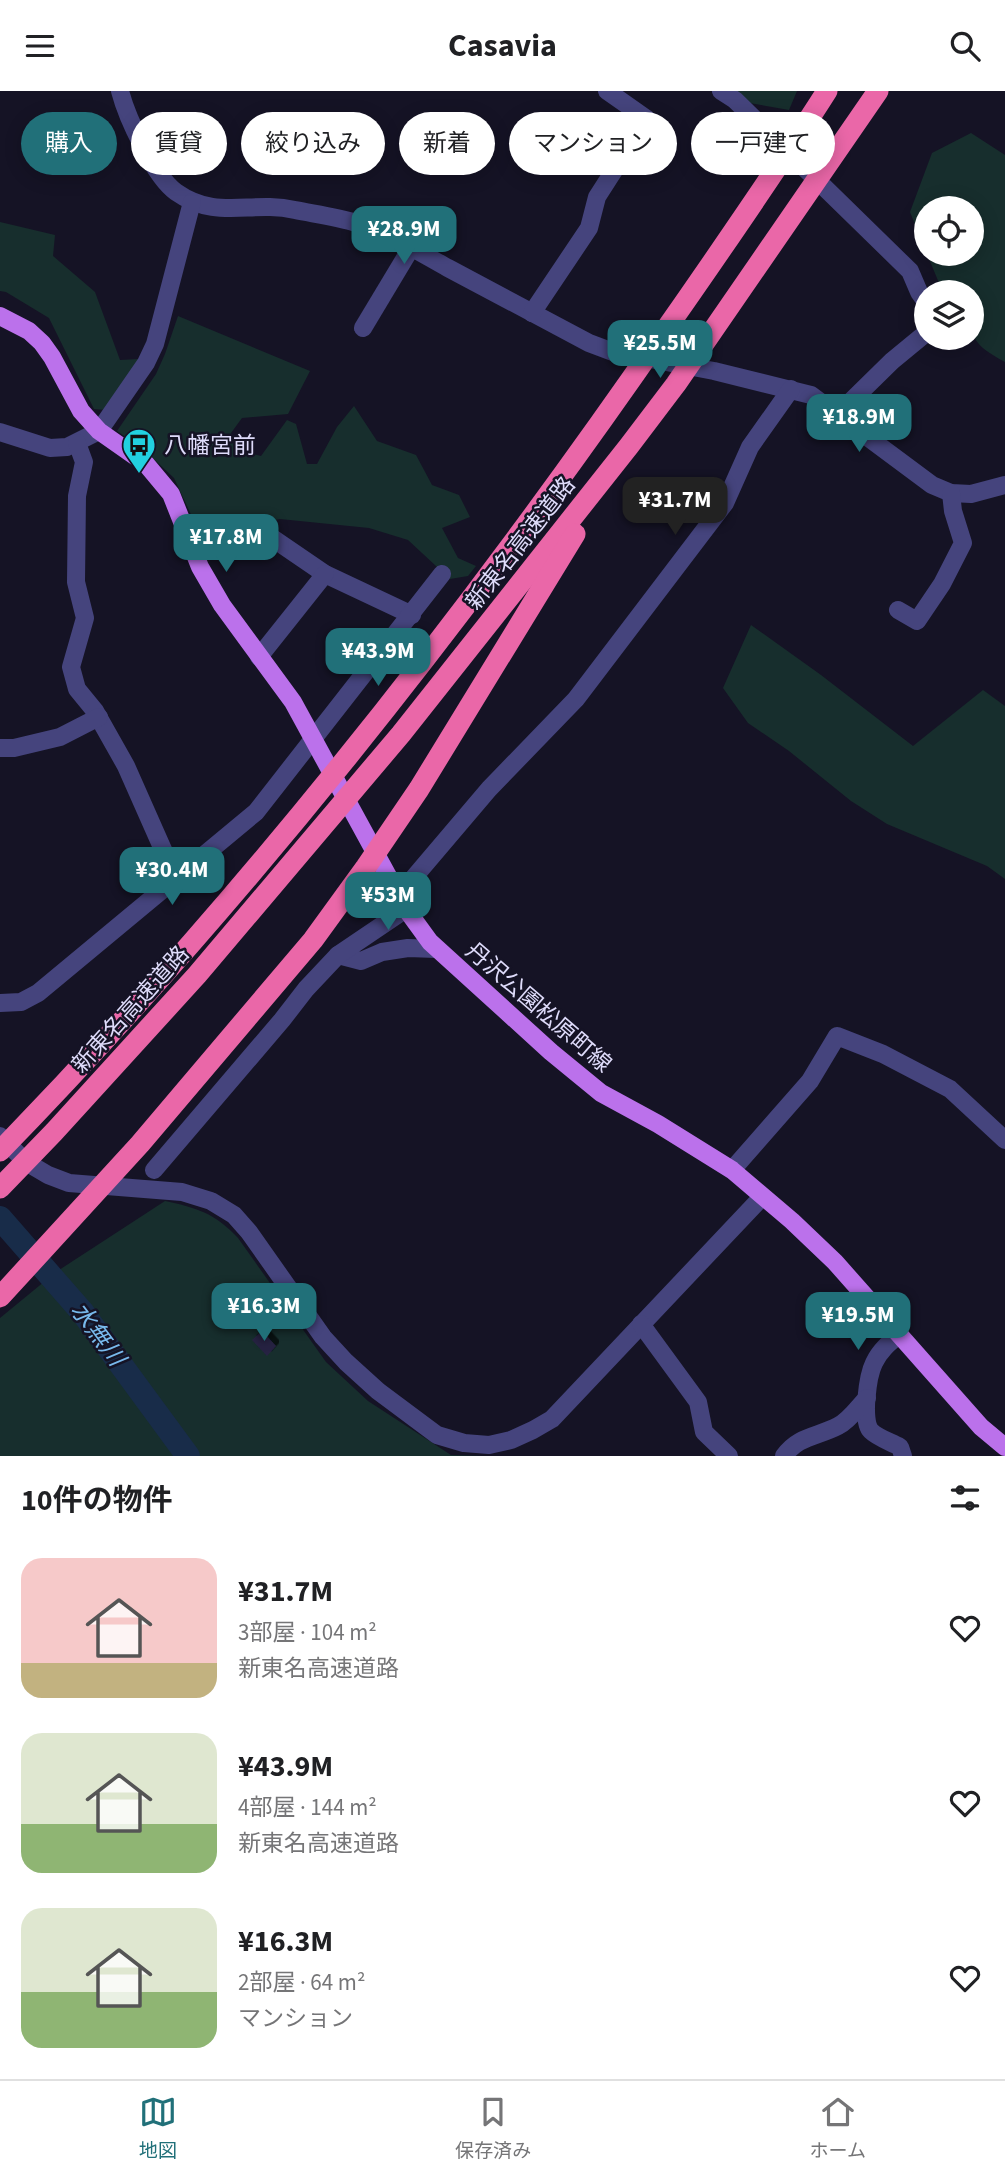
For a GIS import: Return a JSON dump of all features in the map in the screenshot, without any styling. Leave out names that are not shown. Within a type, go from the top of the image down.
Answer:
[{"type":"highway","name":"新東名高速道路","points":[[0,1188],[197,975],[401,734],[676,384],[878,91]]},
{"type":"highway","name":"新東名高速道路","points":[[0,1151],[176,961],[298,818],[381,715],[596,431],[822,99]]},
{"type":"highway","points":[[0,1297],[140,1144],[313,940],[419,789],[629,446]]},
{"type":"main road","name":"丹沢公園松原町線","points":[[0,316],[29,331],[42,343],[80,411],[146,464],[171,494],[200,567],[222,605],[293,702],[402,902],[436,949],[601,1093],[658,1124],[732,1170],[792,1221],[835,1262],[981,1427],[1005,1447]]},
{"type":"street","points":[[120,91],[141,143],[157,169],[173,191],[192,202],[206,208],[224,209],[285,207],[358,223],[411,248],[589,343],[613,352],[714,371],[811,395],[932,485],[951,493],[971,494],[1004,481]]},
{"type":"street","points":[[532,313],[589,228],[597,197],[647,120],[607,91]]},
{"type":"street","points":[[721,91],[736,100],[834,196],[909,271],[914,282]]},
{"type":"street","points":[[0,432],[50,448],[67,447],[77,443],[102,427],[146,363],[155,344],[192,202]]},
{"type":"street","points":[[363,328],[411,248]]},
{"type":"street","points":[[838,414],[914,343]]},
{"type":"street","points":[[154,1170],[306,989],[338,955],[402,902],[489,789],[576,699],[725,503],[750,447],[791,389]]},
{"type":"street","points":[[77,443],[84,462],[77,496],[76,582],[85,618],[71,667],[78,689],[99,717],[126,766],[176,879]]},
{"type":"street","points":[[898,610],[917,621],[942,584],[962,543],[951,493]]},
{"type":"street","points":[[265,533],[326,574],[412,615]]},
{"type":"street","points":[[259,657],[326,574]]},
{"type":"street","points":[[0,1003],[21,1002],[38,993],[256,813],[317,744],[442,574]]},
{"type":"street","points":[[0,748],[14,748],[60,737],[99,717]]},
{"type":"street","points":[[338,955],[361,961],[382,952],[408,948],[436,949]]},
{"type":"street","points":[[732,1170],[810,1081],[837,1036],[883,1054],[950,1089],[1005,1140]]},
{"type":"street","points":[[0,1136],[26,1163],[69,1183],[182,1192],[222,1207],[234,1215],[249,1232],[323,1337],[346,1362],[379,1391],[437,1434],[464,1443],[489,1445],[511,1440],[552,1419],[762,1196]]},
{"type":"street","points":[[641,1324],[698,1402],[704,1432],[729,1456]]},
{"type":"street","points":[[899,1335],[885,1346],[874,1362],[866,1421],[870,1431],[900,1447],[903,1456]]},
{"type":"street","points":[[784,1456],[792,1444],[846,1421],[867,1398]]},
{"type":"green space","points":[[721,91],[797,91],[789,110],[738,101]]},
{"type":"green space","points":[[971,133],[1005,155],[1005,362],[984,349],[984,280],[938,280],[932,266],[984,266],[984,196],[916,196],[932,153]]},
{"type":"green space","points":[[914,201],[914,222],[910,212]]},
{"type":"green space","points":[[0,222],[55,235],[53,256],[95,292],[120,360],[139,359],[106,410],[94,409],[49,318],[0,291]]},
{"type":"green space","points":[[178,316],[310,371],[288,414],[242,418],[231,433],[246,452],[261,456],[287,420],[296,424],[307,464],[317,464],[337,427],[354,406],[377,441],[416,455],[432,485],[459,495],[470,517],[442,528],[458,558],[476,566],[468,576],[450,579],[408,540],[369,528],[280,519],[201,536],[174,478],[143,449],[117,431],[156,374]]},
{"type":"green space","points":[[751,625],[913,746],[983,690],[1005,706],[1005,879],[987,866],[887,824],[851,801],[789,751],[748,723],[723,688]]},
{"type":"green space","points":[[165,1201],[205,1213],[230,1230],[326,1362],[368,1401],[451,1455],[486,1456],[0,1456],[0,1318],[56,1272]]},
{"type":"building","points":[[262,1331],[276,1346],[267,1356],[252,1340]]},
{"type":"waterway","name":"水無川","points":[[0,1218],[83,1313],[188,1456]]},
{"type":"place","name":"八幡宮前","points":[[139,475]]}]
